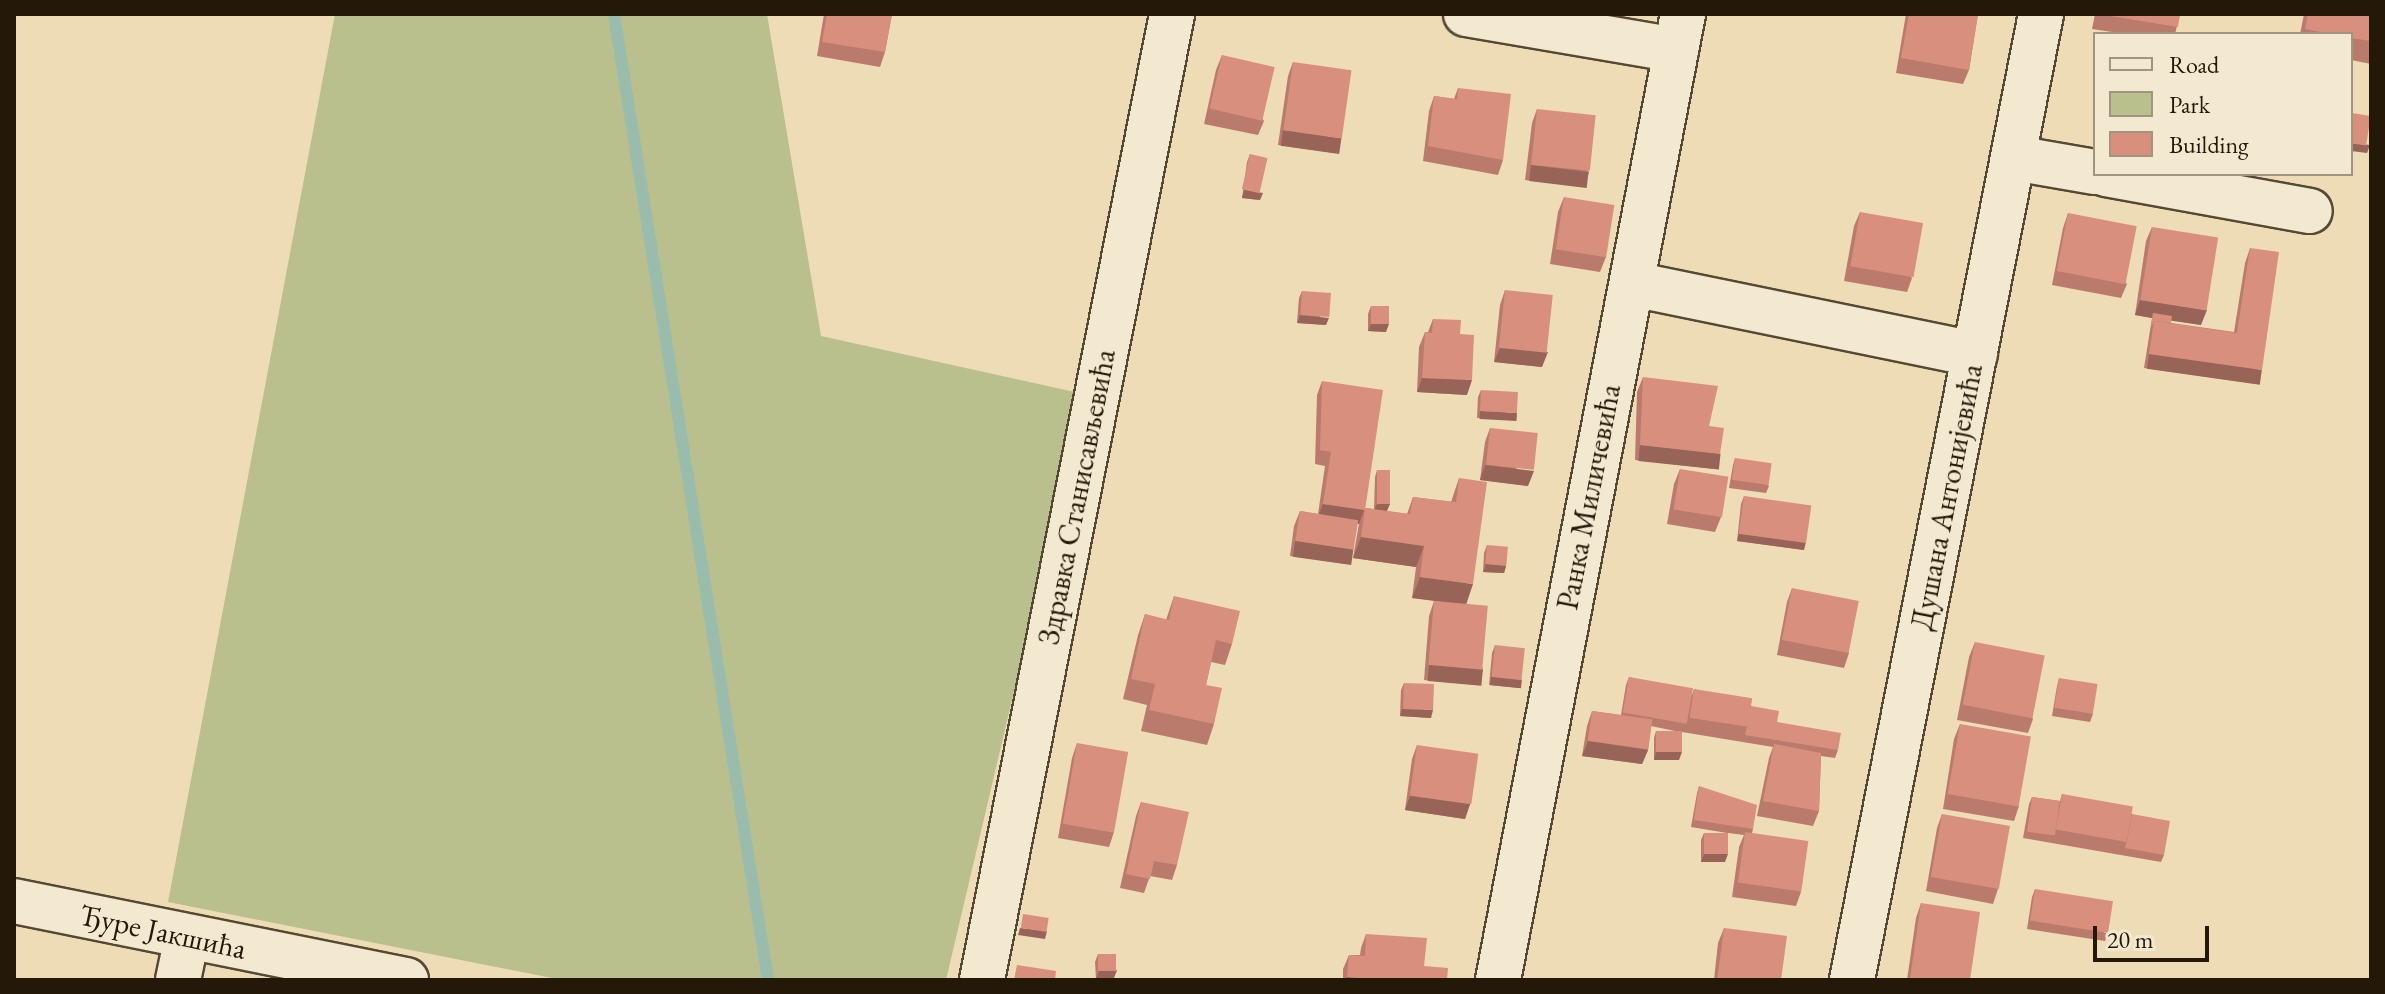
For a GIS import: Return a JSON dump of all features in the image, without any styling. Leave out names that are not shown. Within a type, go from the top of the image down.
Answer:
[{"type":"street","name":"Здравка Станисављевића","points":[[982,980],[1172,14]]},
{"type":"street","points":[[1466,14],[1680,32]]},
{"type":"street","name":"Душана Антонијевића","points":[[1852,980],[2041,14]]},
{"type":"street","name":"Ранка Миличевића","points":[[1498,980],[1680,32]]},
{"type":"street","points":[[2014,158],[2093,172]]},
{"type":"street","points":[[2117,176],[2310,211]]},
{"type":"street","points":[[1633,284],[1975,354]]},
{"type":"street","name":"Ђуре Јакшића","points":[[14,901],[406,980]]},
{"type":"street","points":[[178,980],[187,937]]},
{"type":"green space","points":[[335,14],[767,14],[821,336],[1084,394],[946,980],[562,980],[168,902]]},
{"type":"building","points":[[827,14],[892,14],[885,52],[822,42]]},
{"type":"building","points":[[1909,14],[1978,14],[1969,70],[1901,58]]},
{"type":"building","points":[[2098,14],[2180,14],[2178,27]]},
{"type":"building","points":[[2308,14],[2371,14],[2371,41],[2353,38],[2353,32],[2305,29]]},
{"type":"building","points":[[1222,55],[1275,67],[1262,121],[1210,109]]},
{"type":"building","points":[[1293,62],[1351,70],[1342,139],[1283,130]]},
{"type":"building","points":[[1458,88],[1511,94],[1503,160],[1428,146],[1434,96],[1457,99]]},
{"type":"building","points":[[1537,109],[1596,115],[1590,171],[1531,165]]},
{"type":"building","points":[[2353,113],[2371,116],[2366,146],[2353,144]]},
{"type":"building","points":[[1250,154],[1268,158],[1259,193],[1242,189]]},
{"type":"building","points":[[1564,197],[1614,205],[1606,257],[1556,249]]},
{"type":"building","points":[[1860,212],[1923,223],[1913,277],[1850,266]]},
{"type":"building","points":[[2068,213],[2137,226],[2125,284],[2057,271]]},
{"type":"building","points":[[2152,227],[2218,237],[2207,311],[2140,300]]},
{"type":"building","points":[[2250,248],[2279,252],[2262,370],[2149,354],[2154,321],[2237,333]]},
{"type":"building","points":[[1505,290],[1553,295],[1547,353],[1499,348]]},
{"type":"building","points":[[1302,291],[1331,293],[1329,317],[1300,315]]},
{"type":"building","points":[[1371,306],[1389,306],[1389,324],[1371,324]]},
{"type":"building","points":[[2153,313],[2172,316],[2171,323],[2154,321],[2151,327]]},
{"type":"building","points":[[1433,319],[1461,320],[1460,334],[1474,335],[1472,380],[1422,378],[1425,332],[1432,333]]},
{"type":"building","points":[[1643,377],[1718,386],[1709,426],[1724,428],[1720,454],[1640,445]]},
{"type":"building","points":[[1322,381],[1383,390],[1365,510],[1323,504],[1331,452],[1320,450]]},
{"type":"building","points":[[1481,390],[1518,392],[1517,413],[1480,411]]},
{"type":"building","points":[[1490,428],[1538,433],[1534,470],[1486,465]]},
{"type":"building","points":[[1735,458],[1772,463],[1769,485],[1732,480]]},
{"type":"building","points":[[1680,469],[1728,477],[1722,517],[1674,509]]},
{"type":"building","points":[[1377,470],[1390,470],[1390,504],[1377,504]]},
{"type":"building","points":[[1459,478],[1487,482],[1473,584],[1420,577],[1424,546],[1361,537],[1365,508],[1410,514],[1413,497],[1456,502]]},
{"type":"building","points":[[1744,496],[1811,505],[1806,543],[1739,534]]},
{"type":"building","points":[[1300,511],[1358,520],[1354,550],[1295,541]]},
{"type":"building","points":[[1487,545],[1508,547],[1506,566],[1485,564]]},
{"type":"building","points":[[1792,588],[1859,601],[1849,653],[1782,640]]},
{"type":"building","points":[[1174,596],[1240,611],[1232,644],[1216,640],[1206,685],[1222,688],[1214,724],[1149,710],[1155,684],[1131,679],[1145,614],[1169,620]]},
{"type":"building","points":[[1434,601],[1488,606],[1482,669],[1428,665]]},
{"type":"building","points":[[1975,642],[2045,656],[2032,718],[1963,705]]},
{"type":"building","points":[[1495,645],[1525,648],[1521,680],[1492,677]]},
{"type":"building","points":[[1629,677],[1693,688],[1687,724],[1623,712]]},
{"type":"building","points":[[2059,678],[2098,684],[2093,714],[2054,708]]},
{"type":"building","points":[[1404,683],[1434,684],[1433,710],[1403,709]]},
{"type":"building","points":[[1694,689],[1752,698],[1748,727],[1689,718]]},
{"type":"building","points":[[1751,706],[1779,711],[1777,722],[1841,733],[1838,750],[1745,735]]},
{"type":"building","points":[[1592,711],[1652,719],[1648,749],[1588,741]]},
{"type":"building","points":[[1960,724],[2031,737],[2019,806],[1948,794]]},
{"type":"building","points":[[1656,731],[1682,731],[1682,752],[1656,752]]},
{"type":"building","points":[[1077,743],[1128,752],[1114,833],[1063,824]]},
{"type":"building","points":[[1774,744],[1821,753],[1819,811],[1763,801]]},
{"type":"building","points":[[1417,745],[1478,754],[1471,804],[1410,796]]},
{"type":"building","points":[[1699,786],[1757,805],[1753,829],[1694,820]]},
{"type":"building","points":[[2062,794],[2133,807],[2127,842],[2056,829]]},
{"type":"building","points":[[2032,797],[2060,801],[2055,836],[2027,832]]},
{"type":"building","points":[[1141,802],[1189,812],[1177,865],[1154,861],[1150,879],[1126,874]]},
{"type":"building","points":[[1942,814],[2010,826],[1999,889],[1931,877]]},
{"type":"building","points":[[2132,814],[2170,821],[2164,855],[2125,848]]},
{"type":"building","points":[[1745,832],[1808,841],[1801,891],[1738,883]]},
{"type":"building","points":[[1704,833],[1728,833],[1728,854],[1704,854]]},
{"type":"building","points":[[2035,889],[2113,901],[2108,933],[2030,921]]},
{"type":"building","points":[[1921,903],[1980,912],[1970,980],[1910,979]]},
{"type":"building","points":[[1023,914],[1049,918],[1046,932],[1021,928]]},
{"type":"building","points":[[1724,928],[1787,936],[1781,980],[1717,980]]},
{"type":"building","points":[[1366,934],[1427,938],[1424,966],[1448,968],[1447,980],[1347,977],[1349,955],[1365,956]]},
{"type":"building","points":[[1098,954],[1116,954],[1116,971],[1098,971]]},
{"type":"building","points":[[1017,965],[1056,971],[1055,980],[1014,980]]},
{"type":"waterway","points":[[614,14],[768,980]]}]
